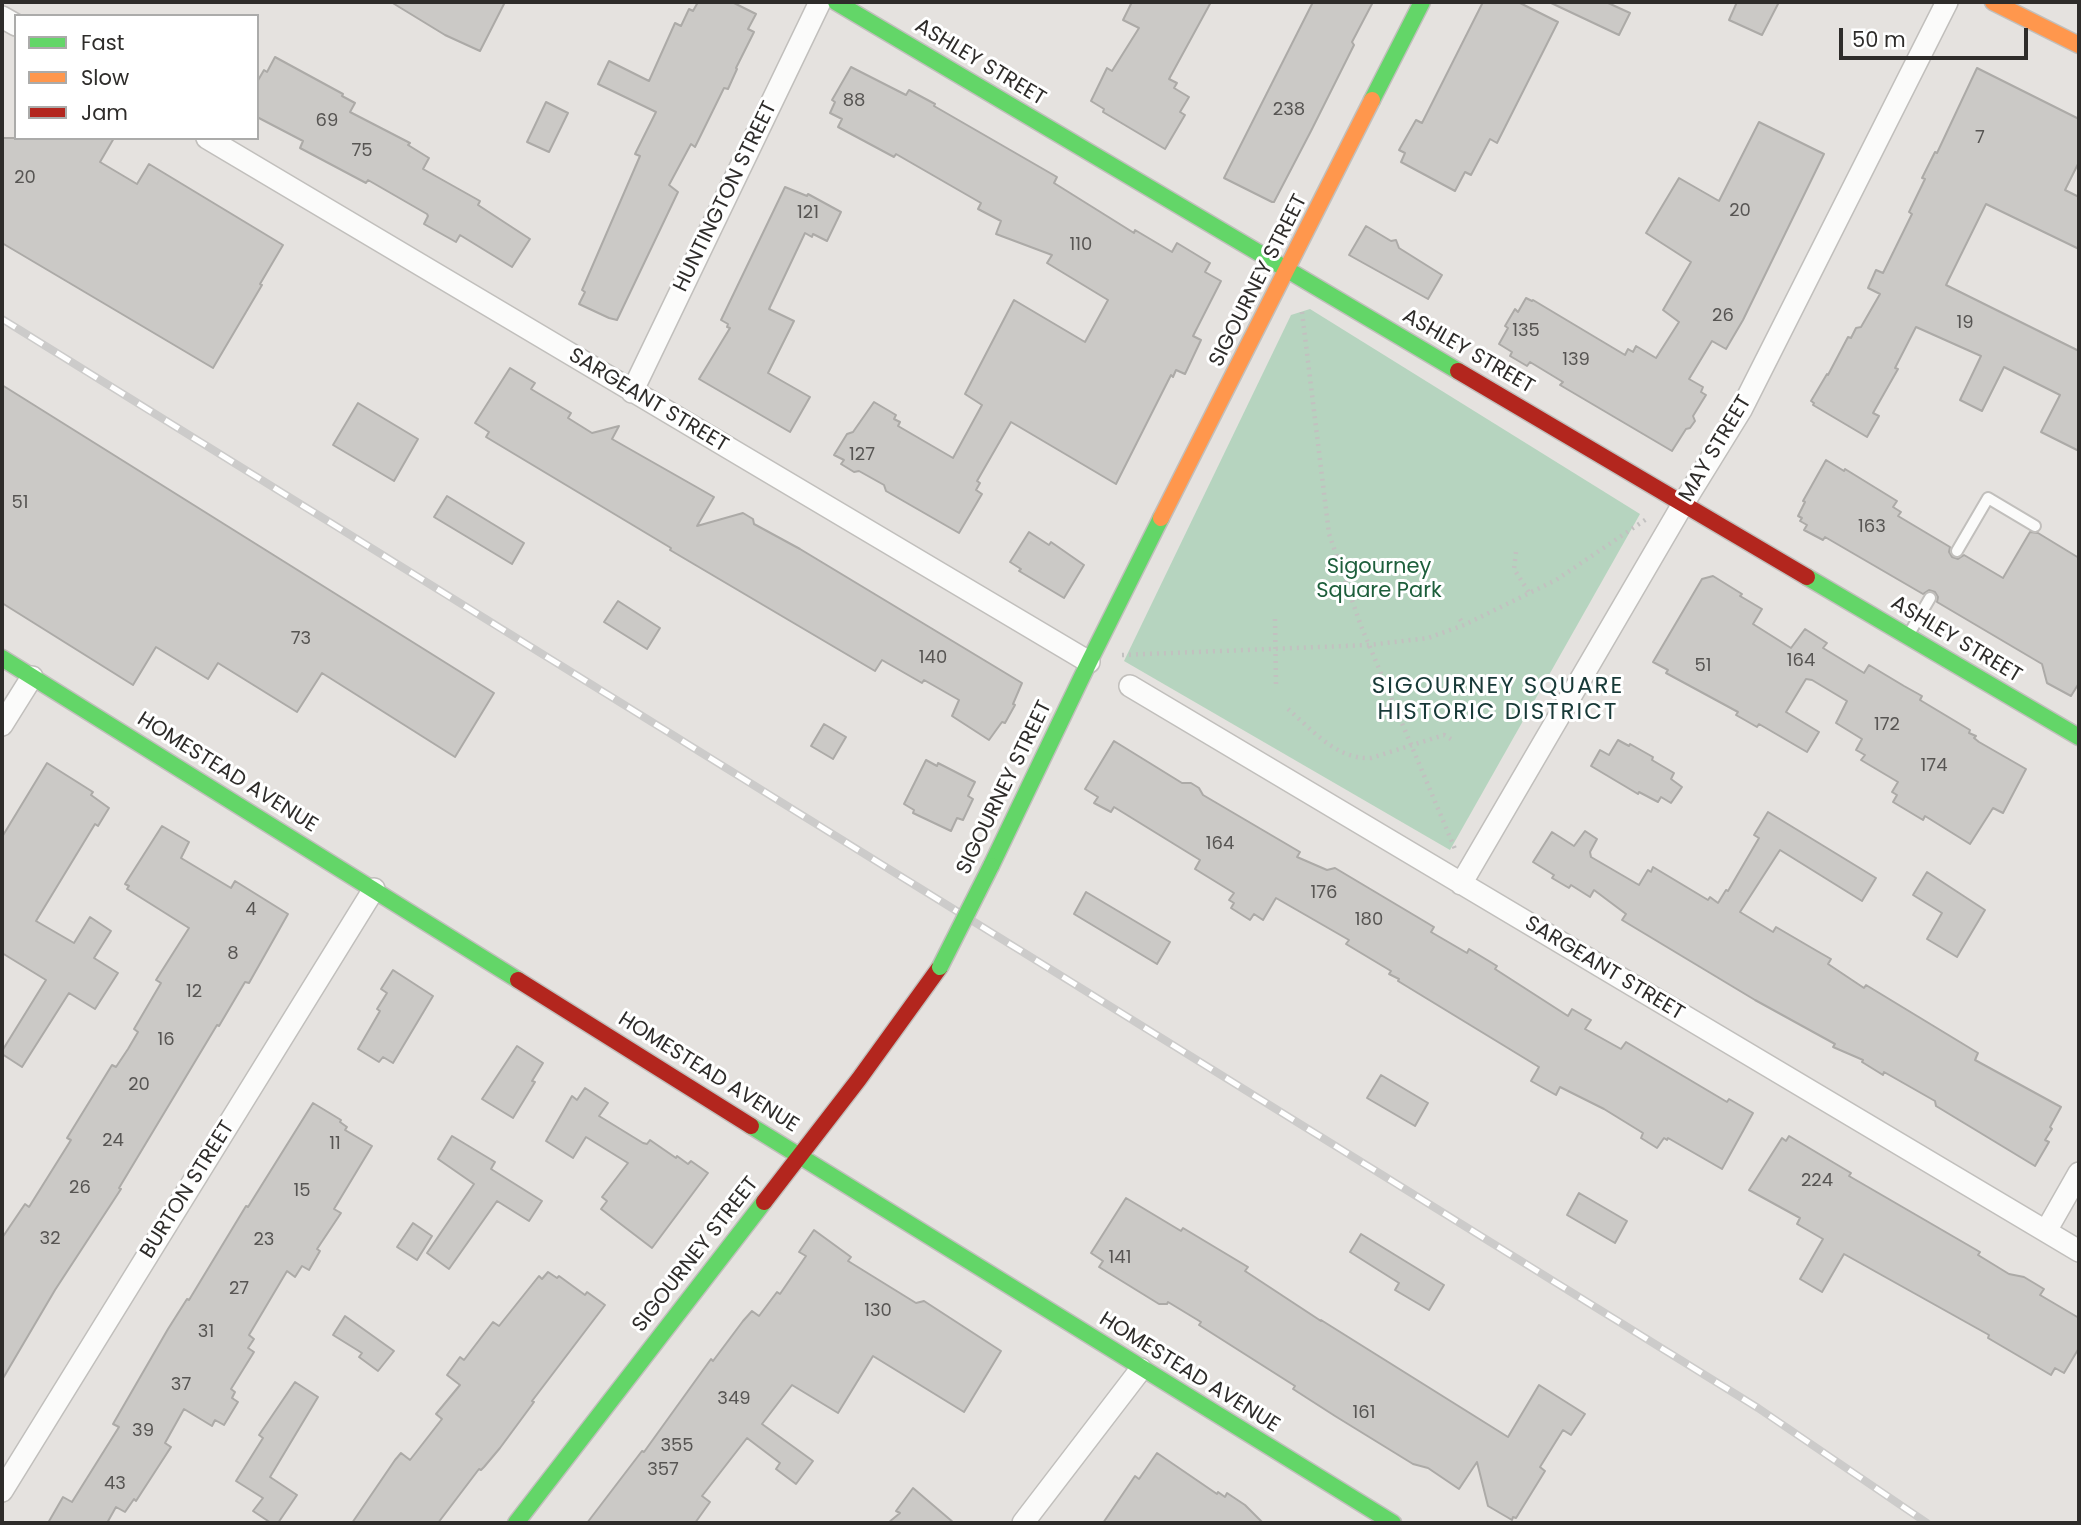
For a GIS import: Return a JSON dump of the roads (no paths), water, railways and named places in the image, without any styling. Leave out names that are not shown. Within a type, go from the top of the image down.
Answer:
[{"type":"main road","name":"ASHLEY STREET","points":[[836,2],[2079,737]]},
{"type":"main road","name":"SIGOURNEY STREET","points":[[516,1523],[859,1079],[940,967],[1089,662],[1422,2]]},
{"type":"main road","points":[[1993,2],[2079,45]]},
{"type":"main road","name":"HOMESTEAD AVENUE","points":[[2,658],[1141,1369],[1393,1523]]},
{"type":"street","name":"HUNTINGTON STREET","points":[[632,392],[820,2]]},
{"type":"street","name":"MAY STREET","points":[[1461,884],[1683,504],[1741,410],[1947,2]]},
{"type":"street","name":"SARGEANT STREET","points":[[210,140],[1089,662]]},
{"type":"street","points":[[2,725],[32,677]]},
{"type":"street","name":"SARGEANT STREET","points":[[1130,686],[2079,1251]]},
{"type":"street","name":"BURTON STREET","points":[[2,1491],[374,889]]},
{"type":"street","points":[[2046,1231],[2079,1173]]},
{"type":"street","points":[[1023,1523],[1141,1369]]},
{"type":"lane","points":[[1957,551],[1988,498],[2035,526]]},
{"type":"lane","points":[[1908,636],[1930,598]]},
{"type":"railway","points":[[2,319],[1758,1408],[1927,1523]]},
{"type":"district","name":"SIGOURNEY SQUARE HISTORIC DISTRICT","points":[[1498,700]]},
{"type":"park label","name":"Sigourney Square Park","points":[[1379,580]]}]
